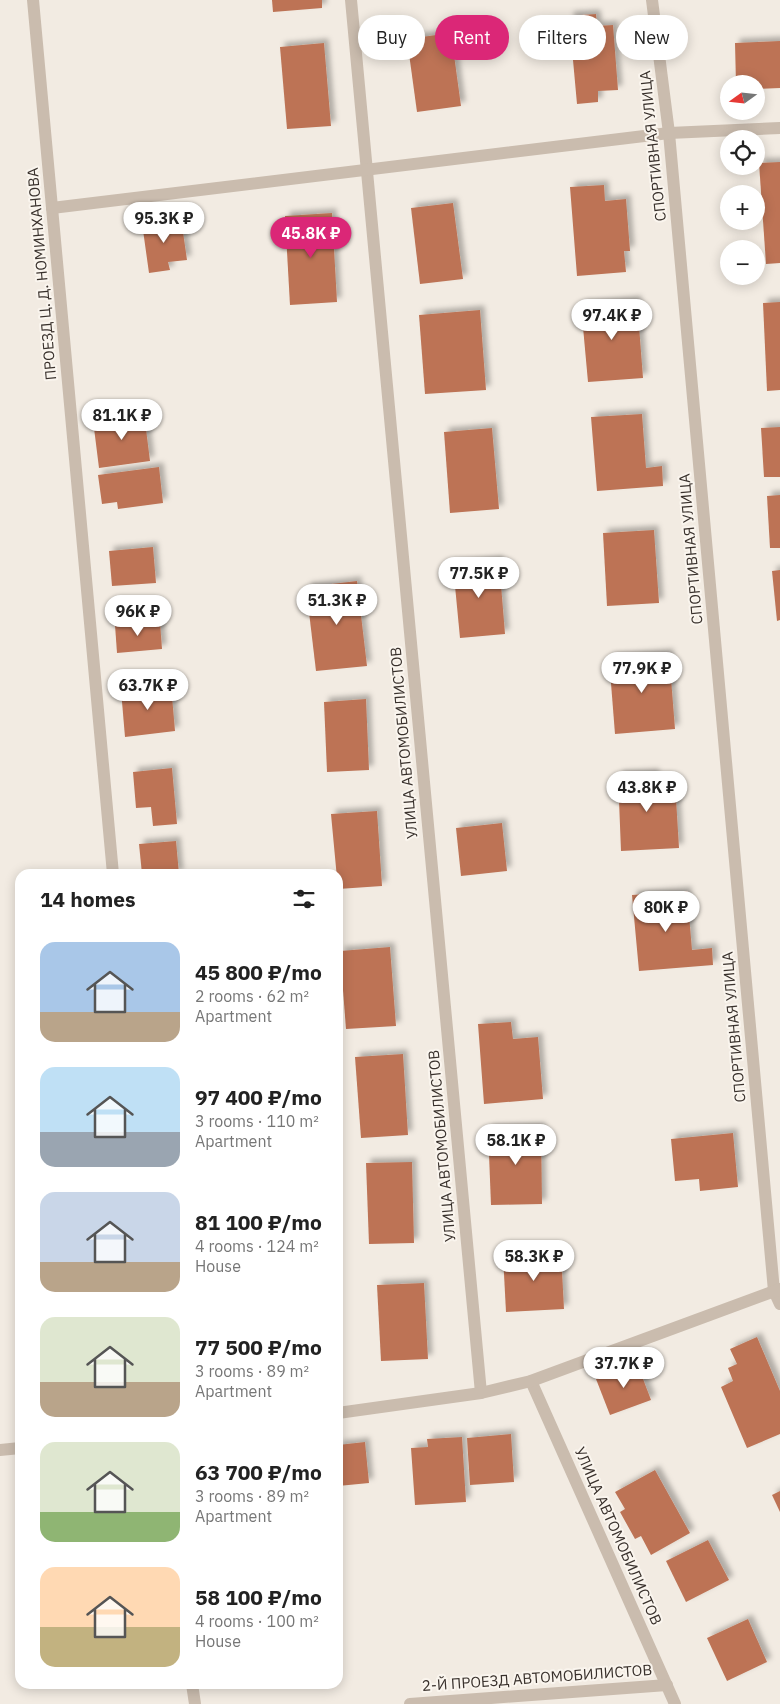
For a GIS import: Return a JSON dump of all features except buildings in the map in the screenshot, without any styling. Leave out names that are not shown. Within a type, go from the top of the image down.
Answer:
[{"type":"street","name":"ПРОЕЗД Ц. Д. НОМИНХАНОВА","points":[[33,0],[113,869]]},
{"type":"street","name":"УЛИЦА АВТОМОБИЛИСТОВ","points":[[351,0],[481,1393]]},
{"type":"street","name":"СПОРТИВНАЯ УЛИЦА","points":[[652,0],[669,133],[777,1290],[780,1304]]},
{"type":"street","points":[[52,208],[669,133],[780,128]]},
{"type":"street","points":[[343,1412],[481,1393],[531,1381],[777,1290]]},
{"type":"street","name":"УЛИЦА АВТОМОБИЛИСТОВ","points":[[531,1381],[675,1704]]},
{"type":"street","points":[[0,1450],[15,1448]]},
{"type":"street","name":"2-Й ПРОЕЗД АВТОМОБИЛИСТОВ","points":[[410,1704],[667,1685]]},
{"type":"street","points":[[193,1689],[195,1704]]}]
